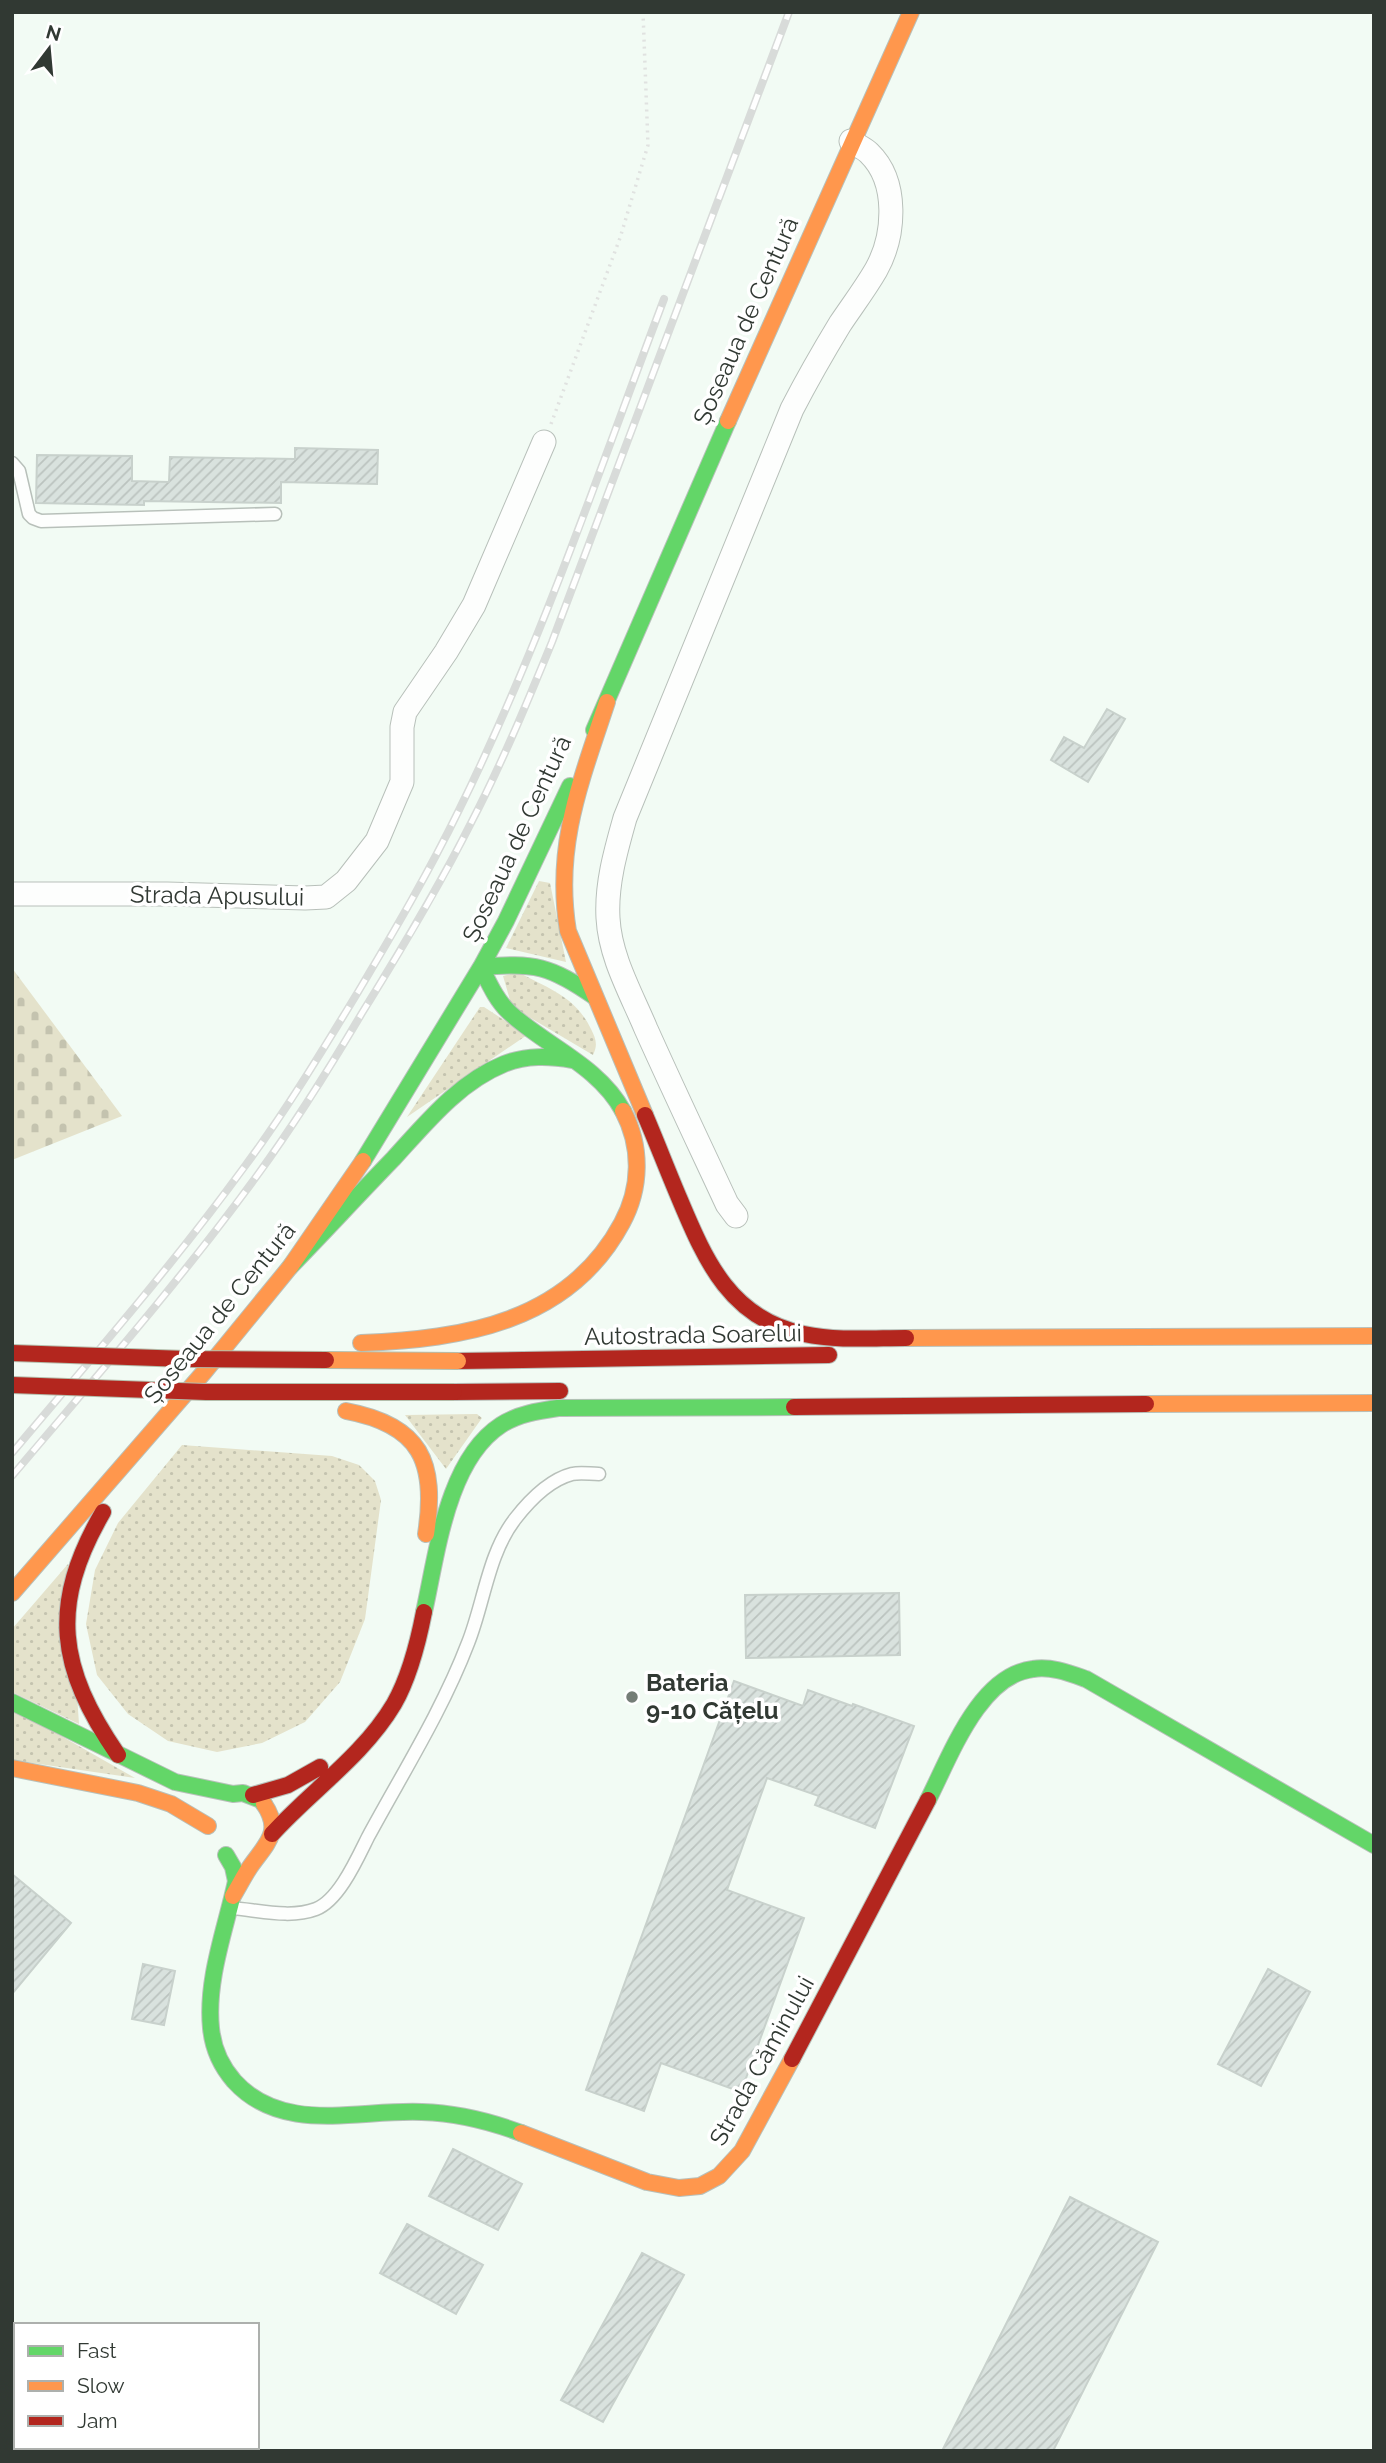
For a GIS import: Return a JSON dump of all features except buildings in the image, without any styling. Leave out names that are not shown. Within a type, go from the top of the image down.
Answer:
[{"type":"main road","name":"Șoseaua de Centură","points":[[12,1593],[290,1267],[365,1159],[481,967],[537,857],[607,702],[717,442],[911,12]]},
{"type":"main road","points":[[607,702],[565,846],[561,875],[562,906],[568,931],[618,1055],[702,1252],[717,1278],[734,1298],[769,1325],[806,1336],[826,1338],[1374,1336]]},
{"type":"main road","points":[[348,1343],[419,1341],[465,1334],[501,1323],[567,1290],[596,1265],[614,1240],[635,1191],[638,1164],[632,1133],[619,1103],[599,1077],[509,1012],[492,991],[481,967],[519,963],[538,966],[564,976],[595,997]]},
{"type":"main road","points":[[290,1267],[444,1105],[466,1086],[491,1069],[534,1055],[573,1060]]},
{"type":"main road","points":[[202,1341],[254,1343]]},
{"type":"main road","points":[[1254,1353],[1374,1352]]},
{"type":"main road","name":"Autostrada Soarelui","points":[[12,1353],[224,1360],[841,1355]]},
{"type":"main road","points":[[12,1385],[206,1392],[577,1391]]},
{"type":"main road","points":[[12,1401],[256,1408]]},
{"type":"main road","points":[[232,1902],[250,1867],[272,1834],[298,1806],[359,1752],[391,1709],[405,1684],[412,1662],[446,1516],[459,1480],[481,1442],[494,1430],[523,1414],[558,1408],[1374,1404]]},
{"type":"main road","points":[[12,1702],[175,1782],[233,1794],[253,1795],[296,1782],[322,1765],[345,1745],[373,1709],[387,1685],[398,1656],[429,1516],[431,1495],[425,1462],[419,1450],[401,1429],[372,1415],[339,1411]]},
{"type":"main road","points":[[118,1755],[98,1729],[77,1683],[68,1647],[68,1611],[73,1577],[84,1543],[151,1433]]},
{"type":"main road","name":"Strada Căminului","points":[[216,1842],[233,1867],[236,1881],[209,2020],[214,2051],[223,2069],[246,2096],[263,2106],[309,2117],[422,2111],[449,2113],[509,2130],[655,2185],[674,2189],[692,2188],[709,2182],[726,2171],[748,2143],[970,1718],[987,1693],[1011,1674],[1040,1667],[1055,1668],[1086,1679],[1374,1845]]},
{"type":"main road","points":[[12,1768],[138,1793],[171,1804],[216,1842],[247,1858],[263,1850]]},
{"type":"main road","points":[[216,1842],[209,1818],[218,1802],[233,1794]]},
{"type":"main road","points":[[253,1795],[268,1807],[274,1825],[272,1834]]},
{"type":"street","points":[[736,1216],[727,1204],[652,1042],[611,944],[608,916],[614,856],[641,777],[792,409],[813,369],[876,269],[886,247],[891,210],[889,194],[881,170],[869,153],[851,141]]},
{"type":"street","name":"Strada Apusului","points":[[12,894],[167,894],[304,898],[327,897],[346,881],[377,841],[402,782],[402,727],[405,712],[474,606],[544,442]]},
{"type":"street","points":[[618,1055],[652,1042]]},
{"type":"lane","points":[[12,463],[19,471],[29,514],[33,519],[41,521],[275,514]]},
{"type":"lane","points":[[232,1902],[293,1914],[317,1909],[333,1897],[358,1856],[450,1683],[468,1643],[500,1543],[515,1519],[534,1498],[556,1480],[574,1474],[599,1474]]},
{"type":"path","points":[[544,442],[620,238],[648,145],[643,12]]},
{"type":"green space","points":[[539,881],[550,883],[566,962],[506,948]]},
{"type":"green space","points":[[12,968],[122,1116],[12,1160]]},
{"type":"green space","points":[[518,972],[560,994],[577,1009],[594,1036],[596,1045],[593,1055],[512,1007],[503,976]]},
{"type":"green space","points":[[480,1007],[527,1035],[407,1117]]},
{"type":"green space","points":[[477,1414],[482,1418],[446,1469],[405,1415]]},
{"type":"green space","points":[[182,1445],[332,1456],[359,1465],[375,1481],[381,1500],[365,1619],[340,1682],[305,1722],[262,1743],[217,1752],[168,1741],[128,1714],[97,1675],[86,1624],[95,1570],[118,1523]]},
{"type":"green space","points":[[68,1564],[79,1724],[12,1692],[12,1629]]},
{"type":"green space","points":[[12,1708],[135,1778],[12,1760]]},
{"type":"railway","points":[[12,1476],[167,1291],[270,1157],[337,1055],[459,846],[504,755],[552,642],[789,12]]},
{"type":"railway","points":[[12,1453],[160,1276],[260,1145],[331,1036],[410,902],[459,810],[516,685],[568,558],[664,299]]},
{"type":"traffic: fast","points":[[594,730],[728,421]]},
{"type":"traffic: fast","points":[[363,1161],[481,967],[506,921],[570,786]]},
{"type":"traffic: fast","points":[[595,997],[566,979],[541,968],[515,965],[481,967],[505,1008],[600,1081],[623,1111]]},
{"type":"traffic: fast","points":[[290,1267],[431,1118],[472,1081],[504,1064],[521,1059],[547,1057],[573,1060]]},
{"type":"traffic: fast","points":[[424,1612],[440,1537],[456,1484],[483,1441],[508,1421],[558,1408],[794,1407]]},
{"type":"traffic: fast","points":[[928,1800],[968,1721],[982,1702],[997,1686],[1014,1675],[1046,1668],[1086,1679],[1374,1845]]},
{"type":"traffic: fast","points":[[12,1702],[175,1782],[233,1794],[243,1793],[261,1800],[264,1804]]},
{"type":"traffic: fast","points":[[226,1855],[233,1867],[236,1881],[214,1972],[210,2010],[216,2050],[234,2081],[254,2098],[275,2108],[298,2114],[447,2114],[472,2118],[521,2133]]},
{"type":"traffic: slow","points":[[728,421],[911,12]]},
{"type":"traffic: slow","points":[[607,702],[572,814],[567,842],[565,900],[568,931],[645,1115]]},
{"type":"traffic: slow","points":[[361,1343],[400,1341],[475,1329],[510,1319],[543,1303],[573,1283],[600,1256],[622,1223],[633,1196],[636,1153],[634,1139],[623,1111]]},
{"type":"traffic: slow","points":[[12,1593],[205,1371],[290,1267],[363,1161]]},
{"type":"traffic: slow","points":[[906,1338],[1374,1336]]},
{"type":"traffic: slow","points":[[326,1360],[458,1361]]},
{"type":"traffic: slow","points":[[1146,1404],[1374,1403]]},
{"type":"traffic: slow","points":[[346,1411],[392,1426],[407,1437],[418,1451],[429,1486],[426,1534]]},
{"type":"traffic: slow","points":[[12,1768],[138,1793],[171,1804],[208,1826]]},
{"type":"traffic: slow","points":[[233,1896],[270,1837],[272,1822],[264,1804]]},
{"type":"traffic: slow","points":[[521,2133],[647,2182],[679,2188],[700,2186],[719,2176],[742,2151],[792,2059]]},
{"type":"traffic: jam","points":[[645,1115],[700,1245],[724,1285],[740,1301],[757,1315],[804,1334],[842,1338],[906,1338]]},
{"type":"traffic: jam","points":[[12,1353],[186,1359],[326,1360]]},
{"type":"traffic: jam","points":[[458,1361],[829,1355]]},
{"type":"traffic: jam","points":[[12,1385],[206,1392],[454,1392]]},
{"type":"traffic: jam","points":[[454,1392],[560,1391]]},
{"type":"traffic: jam","points":[[794,1407],[1146,1404]]},
{"type":"traffic: jam","points":[[103,1512],[74,1577],[68,1607],[68,1636],[73,1664],[83,1693],[118,1755]]},
{"type":"traffic: jam","points":[[272,1834],[352,1756],[381,1723],[405,1682],[424,1612]]},
{"type":"traffic: jam","points":[[253,1795],[288,1785],[320,1767]]},
{"type":"traffic: jam","points":[[792,2059],[928,1800]]},
{"type":"place","name":"Bateria 9-10 Cățelu","points":[[632,1697]]}]
